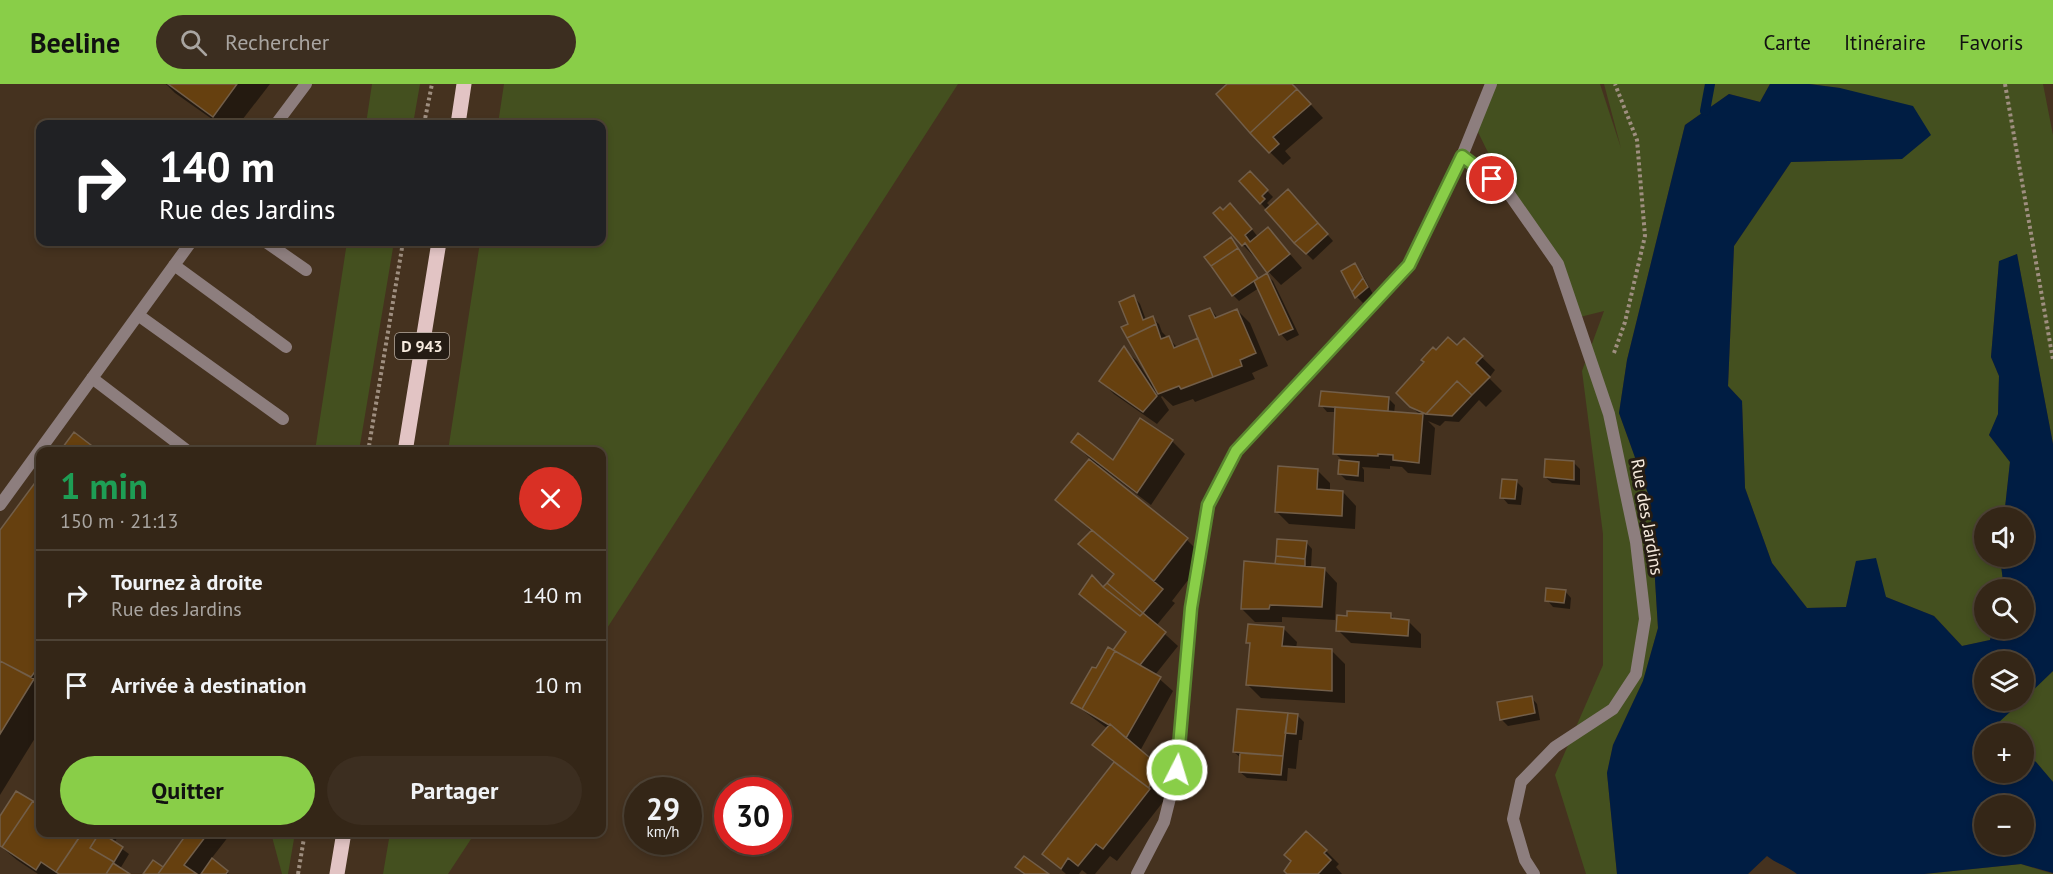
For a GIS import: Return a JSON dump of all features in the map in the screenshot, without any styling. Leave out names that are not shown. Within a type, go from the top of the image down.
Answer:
[{"type":"main road","points":[[459,120],[464,84]]},
{"type":"main road","name":"D 943","points":[[406,447],[438,246]]},
{"type":"main road","points":[[338,872],[343,837]]},
{"type":"street","points":[[279,120],[306,84]]},
{"type":"street","points":[[1137,874],[1164,822],[1177,770],[1191,608],[1208,505],[1236,451],[1409,265],[1462,156],[1491,84]]},
{"type":"street","name":"Rue des Jardins","points":[[1462,156],[1507,191],[1558,264],[1609,414],[1636,542],[1645,619],[1636,674],[1613,709],[1555,747],[1521,782],[1513,819],[1525,860],[1534,874]]},
{"type":"street","points":[[42,447],[188,246]]},
{"type":"street","points":[[272,246],[306,270]]},
{"type":"street","points":[[174,265],[286,347]]},
{"type":"street","points":[[138,315],[283,418]]},
{"type":"street","points":[[92,378],[182,447]]},
{"type":"street","points":[[0,505],[36,455]]},
{"type":"path","points":[[425,120],[432,84]]},
{"type":"path","points":[[1600,387],[1625,322],[1646,236],[1637,140],[1616,84]]},
{"type":"path","points":[[2005,84],[2053,360]]},
{"type":"path","points":[[369,447],[402,246]]},
{"type":"path","points":[[298,874],[304,837]]},
{"type":"green space","points":[[372,84],[420,84],[414,120],[367,120]]},
{"type":"green space","points":[[504,84],[958,84],[606,630],[606,447],[449,447],[479,246],[606,246],[606,120],[499,120]]},
{"type":"green space","points":[[1491,84],[1600,84],[1621,148],[1604,84],[1770,84],[1760,102],[1729,94],[1685,125],[1627,360],[1619,413],[1650,499],[1658,628],[1643,681],[1613,745],[1607,773],[1617,874],[1586,874],[1555,775],[1603,665],[1603,534],[1582,371],[1604,311],[1576,318],[1558,264],[1507,191],[1475,126]]},
{"type":"green space","points":[[1809,84],[2043,84],[2053,135],[2053,444],[2017,254],[1999,262],[1991,357],[1999,376],[1998,415],[1989,435],[2010,462],[2005,507],[1974,507],[1974,567],[2001,567],[2003,579],[1974,579],[1974,639],[1990,640],[1962,646],[1934,616],[1886,597],[1856,561],[1846,607],[1807,608],[1772,563],[1745,488],[1742,401],[1728,386],[1734,246],[1791,162],[1902,159],[1840,88]]},
{"type":"green space","points":[[346,246],[393,246],[360,447],[316,447]]},
{"type":"green space","points":[[2053,671],[2053,782],[2034,761],[2034,723],[1998,723],[2010,711],[2034,711],[2034,689]]},
{"type":"green space","points":[[272,837],[294,837],[288,874],[282,874]]},
{"type":"green space","points":[[389,837],[472,837],[448,874],[383,874]]},
{"type":"green space","points":[[2021,864],[2053,874],[1924,874]]},
{"type":"water","points":[[1770,84],[1809,84],[1840,88],[1913,106],[1931,135],[1902,159],[1791,162],[1734,246],[1728,386],[1742,401],[1745,488],[1772,563],[1807,608],[1846,607],[1856,561],[1876,558],[1886,597],[1934,616],[1962,646],[1990,639],[2034,639],[2034,579],[2003,579],[2001,567],[2034,567],[2034,507],[2005,507],[2010,462],[1989,435],[1998,414],[1999,376],[1991,357],[1999,261],[2017,254],[2053,444],[2053,671],[2034,689],[2034,651],[1974,651],[1974,711],[2011,711],[1998,723],[1974,723],[1974,783],[2034,783],[2034,761],[2036,762],[2053,782],[2053,873],[2021,864],[1924,874],[1797,874],[1767,856],[1748,874],[1617,874],[1607,773],[1613,745],[1643,681],[1658,628],[1650,499],[1619,413],[1627,360],[1685,125],[1729,94],[1760,102]]},
{"type":"building","points":[[168,84],[237,84],[213,117]]},
{"type":"building","points":[[1227,84],[1292,84],[1297,89],[1250,133],[1216,94]]},
{"type":"building","points":[[1297,89],[1311,104],[1273,137],[1279,144],[1269,153],[1250,133]]},
{"type":"building","points":[[1250,171],[1268,190],[1262,196],[1265,199],[1260,204],[1239,181]]},
{"type":"building","points":[[1288,189],[1318,223],[1294,243],[1265,210]]},
{"type":"building","points":[[1230,203],[1252,229],[1245,235],[1250,242],[1268,227],[1290,254],[1267,273],[1245,243],[1242,246],[1213,213],[1220,207],[1223,210]]},
{"type":"building","points":[[1318,223],[1328,234],[1306,254],[1294,243]]},
{"type":"building","points":[[1231,237],[1238,248],[1211,266],[1204,257]]},
{"type":"building","points":[[1238,248],[1258,278],[1232,296],[1211,266]]},
{"type":"building","points":[[1355,263],[1363,278],[1352,292],[1341,271]]},
{"type":"building","points":[[1267,273],[1293,329],[1279,335],[1254,281]]},
{"type":"building","points":[[1363,278],[1368,287],[1355,298],[1352,292]]},
{"type":"building","points":[[1134,295],[1143,320],[1153,316],[1156,324],[1127,338],[1121,327],[1128,324],[1119,302]]},
{"type":"building","points":[[1210,308],[1215,318],[1237,309],[1256,353],[1240,360],[1242,366],[1213,377],[1189,316]]},
{"type":"building","points":[[1156,324],[1161,339],[1169,336],[1174,348],[1198,338],[1213,377],[1181,389],[1179,386],[1158,394],[1127,338]]},
{"type":"building","points":[[1448,337],[1457,345],[1464,338],[1483,356],[1476,363],[1490,377],[1472,395],[1457,381],[1426,414],[1410,407],[1396,393],[1424,362],[1421,360],[1433,347],[1436,350]]},
{"type":"building","points":[[1124,346],[1157,396],[1143,412],[1099,381]]},
{"type":"building","points":[[1457,381],[1472,395],[1452,416],[1426,414]]},
{"type":"building","points":[[1321,391],[1389,397],[1388,411],[1319,406]]},
{"type":"building","points":[[1335,407],[1423,414],[1419,463],[1393,460],[1393,455],[1333,454]]},
{"type":"building","points":[[1140,418],[1173,440],[1137,493],[1071,442],[1078,433],[1113,460]]},
{"type":"building","points":[[74,432],[94,447],[63,447]]},
{"type":"building","points":[[1089,459],[1188,538],[1154,581],[1055,500]]},
{"type":"building","points":[[1545,459],[1574,461],[1574,480],[1544,477]]},
{"type":"building","points":[[1339,460],[1359,462],[1358,476],[1338,474]]},
{"type":"building","points":[[1278,466],[1318,469],[1317,489],[1343,491],[1342,516],[1275,512]]},
{"type":"building","points":[[1502,479],[1517,480],[1515,499],[1500,498]]},
{"type":"building","points":[[36,481],[36,670],[31,677],[0,661],[0,530]]},
{"type":"building","points":[[1092,530],[1163,589],[1143,613],[1107,583],[1114,574],[1078,544]]},
{"type":"building","points":[[1277,539],[1307,541],[1305,559],[1276,556]]},
{"type":"building","points":[[1276,556],[1305,559],[1305,566],[1275,564]]},
{"type":"building","points":[[1244,561],[1325,568],[1322,607],[1270,605],[1269,609],[1241,609]]},
{"type":"building","points":[[1092,575],[1103,587],[1140,616],[1143,613],[1166,632],[1140,665],[1113,650],[1126,632],[1079,594]]},
{"type":"building","points":[[1107,583],[1143,613],[1140,616],[1103,587]]},
{"type":"building","points":[[1546,588],[1566,590],[1564,603],[1545,601]]},
{"type":"building","points":[[1347,611],[1391,613],[1391,618],[1409,620],[1408,636],[1336,631],[1337,615],[1347,616]]},
{"type":"building","points":[[1248,624],[1284,627],[1282,646],[1332,649],[1332,691],[1246,685],[1250,643],[1246,643]]},
{"type":"building","points":[[1108,647],[1115,651],[1082,709],[1071,703],[1092,667],[1096,668]]},
{"type":"building","points":[[1115,651],[1161,677],[1126,738],[1110,724],[1082,709]]},
{"type":"building","points":[[0,661],[34,679],[0,734]]},
{"type":"building","points":[[1532,696],[1535,713],[1500,720],[1497,702]]},
{"type":"building","points":[[1237,709],[1288,713],[1283,756],[1233,752]]},
{"type":"building","points":[[1288,713],[1298,714],[1296,734],[1285,733]]},
{"type":"building","points":[[1110,724],[1156,763],[1149,788],[1092,745]]},
{"type":"building","points":[[1240,753],[1283,756],[1281,775],[1239,772]]},
{"type":"building","points":[[1114,762],[1150,789],[1103,849],[1096,844],[1078,866],[1068,858],[1061,869],[1042,854]]},
{"type":"building","points":[[16,791],[33,801],[2,847],[0,846],[0,816]]},
{"type":"building","points":[[33,801],[36,803],[36,837],[79,837],[56,872],[41,862],[36,870],[2,847]]},
{"type":"building","points":[[1306,831],[1327,850],[1324,853],[1331,860],[1318,874],[1287,874],[1284,871],[1291,861],[1284,855]]},
{"type":"building","points":[[80,837],[97,837],[90,848],[114,862],[106,874],[59,874],[56,872]]},
{"type":"building","points":[[97,837],[108,837],[123,847],[114,862],[90,848]]},
{"type":"building","points":[[184,837],[205,837],[184,865],[197,874],[158,874]]},
{"type":"building","points":[[1024,856],[1049,874],[1025,874],[1015,867]]},
{"type":"building","points":[[212,858],[228,871],[226,874],[201,874]]},
{"type":"building","points":[[153,860],[163,867],[158,874],[143,874]]},
{"type":"building","points":[[113,863],[130,874],[106,874]]},
{"type":"waterway","points":[[1705,111],[1710,84]]},
{"type":"route","points":[[1177,770],[1191,608],[1208,505],[1236,451],[1409,265],[1462,156],[1492,179]]}]
